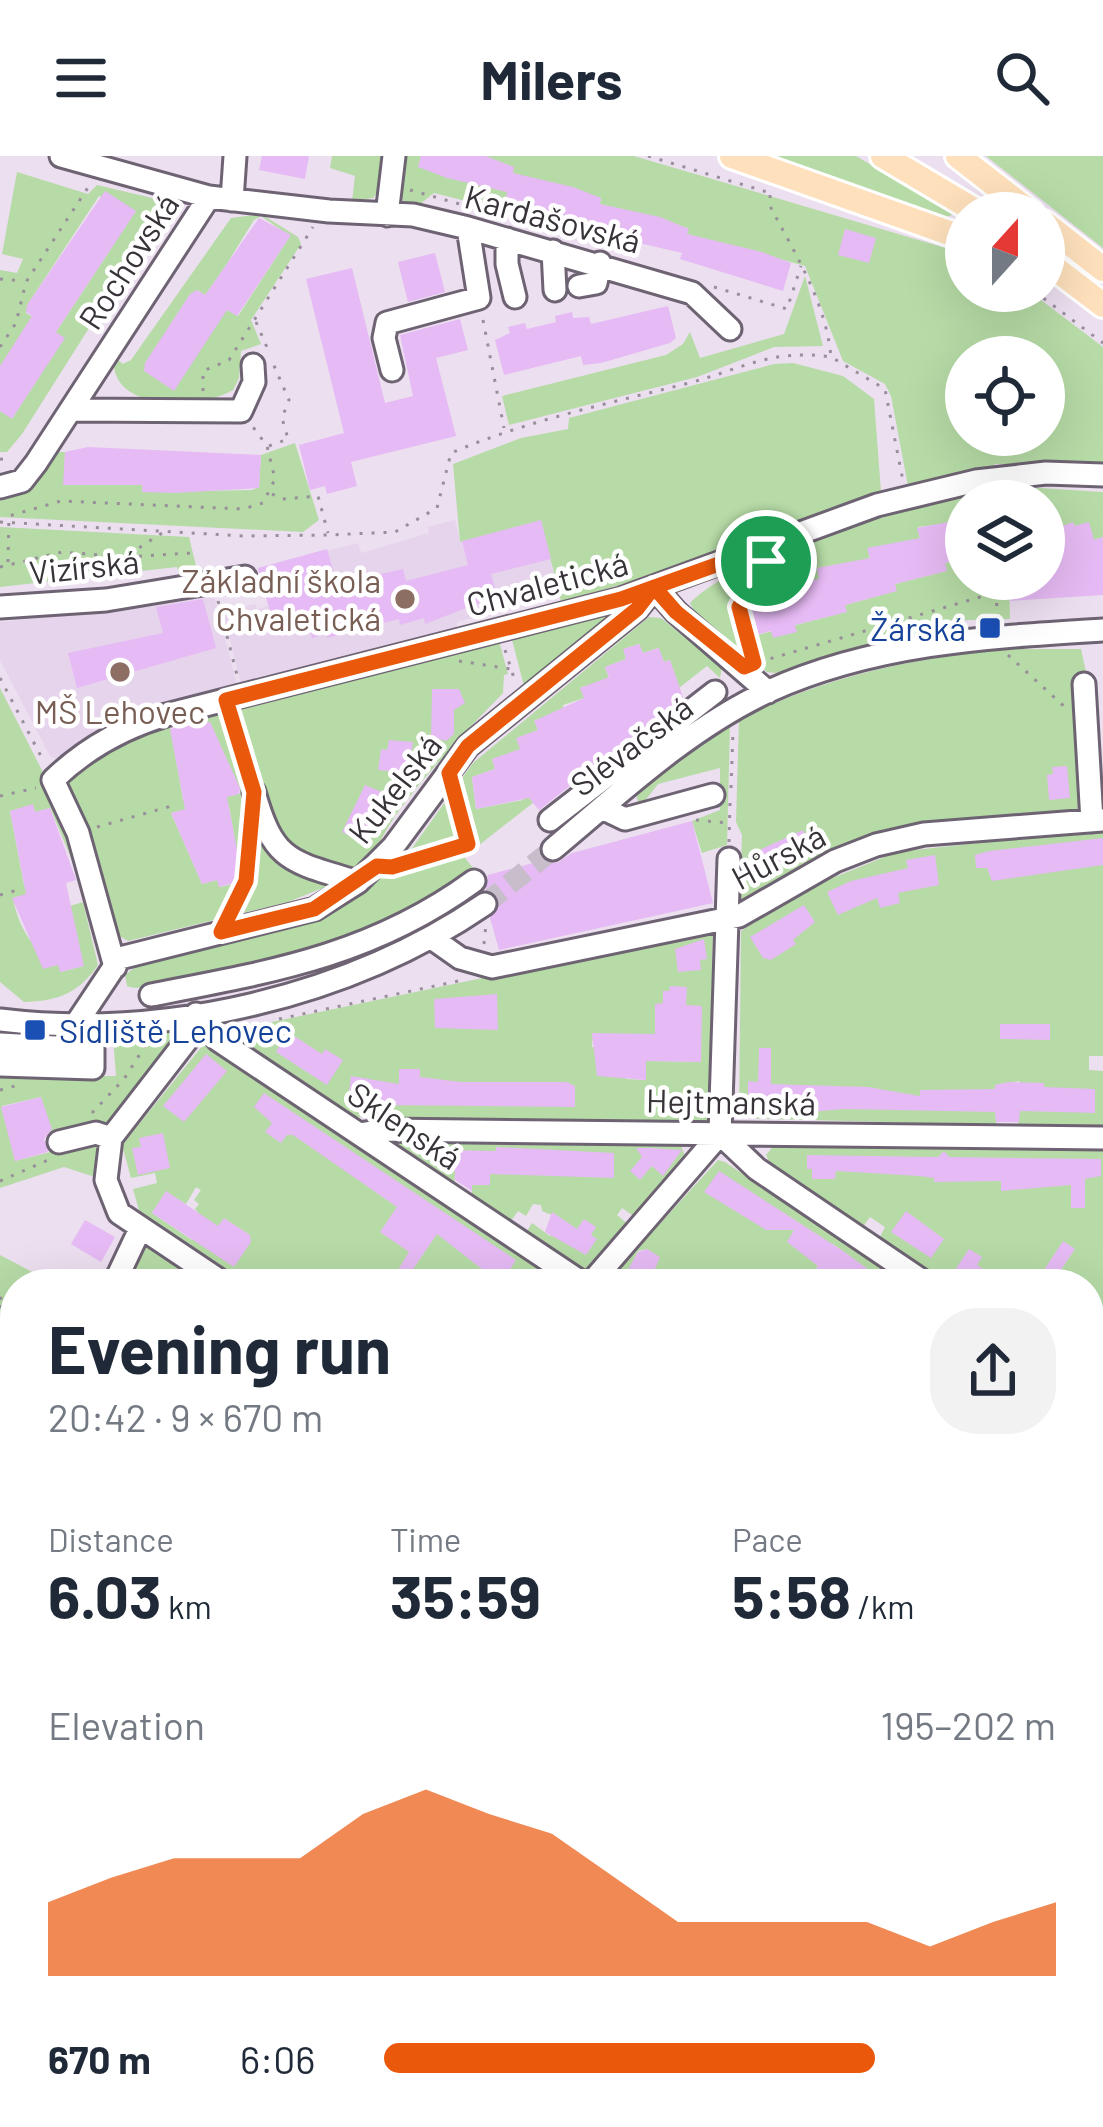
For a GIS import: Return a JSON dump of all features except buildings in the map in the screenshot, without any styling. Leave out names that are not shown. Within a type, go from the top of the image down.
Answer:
[{"type":"main road","points":[[732,156],[945,232]]},
{"type":"main road","points":[[883,156],[945,193]]},
{"type":"main road","points":[[958,156],[1007,192]]},
{"type":"main road","points":[[1065,239],[1103,269]]},
{"type":"main road","points":[[1065,276],[1103,305]]},
{"type":"main road","points":[[1065,280],[1078,286]]},
{"type":"street","name":"Kardašovská","points":[[61,156],[208,197],[413,215],[507,238],[692,293],[730,329]]},
{"type":"street","points":[[232,200],[235,156]]},
{"type":"street","points":[[387,215],[394,156]]},
{"type":"street","name":"Rochovská","points":[[0,487],[22,481],[208,197]]},
{"type":"street","points":[[392,370],[384,338],[387,323],[479,298],[468,228]]},
{"type":"street","points":[[507,238],[515,297]]},
{"type":"street","points":[[553,251],[555,290]]},
{"type":"street","points":[[579,286],[596,283],[600,263]]},
{"type":"street","name":"Rochovská","points":[[103,361],[116,397],[134,411]]},
{"type":"street","points":[[72,410],[241,411],[254,382],[253,365]]},
{"type":"street","name":"Kukelská","points":[[115,967],[120,958],[314,909],[358,882],[377,866],[468,746],[637,609],[654,587],[905,498],[999,478],[1103,475]]},
{"type":"street","name":"Vizírská","points":[[0,607],[106,600],[245,577]]},
{"type":"street","points":[[654,587],[768,692]]},
{"type":"street","name":"Chvaletická","points":[[53,780],[79,754],[147,720],[500,632],[654,587]]},
{"type":"street","name":"Slévačská","points":[[553,849],[669,741],[768,692],[874,656],[931,644],[1103,630]]},
{"type":"street","name":"Hůrská","points":[[477,963],[740,916],[835,861],[876,845],[924,834],[1098,820],[1084,684]]},
{"type":"street","points":[[550,820],[669,741],[715,692]]},
{"type":"street","points":[[0,1064],[92,1068],[85,1024],[115,967],[79,833],[53,780]]},
{"type":"street","points":[[254,792],[267,838],[286,854],[358,882]]},
{"type":"street","points":[[602,808],[625,819],[713,796]]},
{"type":"street","points":[[600,1269],[720,1134],[729,859]]},
{"type":"street","points":[[151,995],[330,958],[417,920],[446,902],[473,875]]},
{"type":"street","points":[[446,902],[458,922]]},
{"type":"street","points":[[0,1020],[85,1024],[196,1014],[339,979],[433,939],[484,905]]},
{"type":"street","points":[[433,939],[477,963]]},
{"type":"street","points":[[196,1014],[190,1036],[111,1138],[106,1159],[109,1198],[118,1213],[202,1269]]},
{"type":"street","name":"Sklenská","points":[[196,1014],[218,1040],[564,1269]]},
{"type":"street","points":[[0,1044],[92,1049]]},
{"type":"street","name":"Hejtmanská","points":[[359,1134],[384,1130],[1103,1138]]},
{"type":"street","points":[[59,1142],[96,1133],[111,1138]]},
{"type":"street","points":[[720,1134],[758,1169],[905,1269]]},
{"type":"street","points":[[120,1269],[140,1228]]},
{"type":"path","points":[[0,347],[16,323],[26,282],[103,170]]},
{"type":"path","points":[[770,193],[770,206],[812,287],[831,356]]},
{"type":"path","points":[[203,411],[203,370],[229,360],[311,231],[319,210]]},
{"type":"path","points":[[0,279],[26,282]]},
{"type":"path","points":[[479,298],[505,430]]},
{"type":"path","points":[[1062,312],[1103,343]]},
{"type":"path","points":[[255,320],[289,400],[282,418],[288,439],[267,446]]},
{"type":"path","points":[[0,522],[165,531],[395,532],[437,508],[451,453],[505,430],[710,378],[782,352],[831,356],[885,389],[905,498]]},
{"type":"path","points":[[8,562],[9,516],[61,501],[243,509],[262,503],[275,478],[267,446],[241,411]]},
{"type":"path","points":[[271,493],[282,499],[318,496],[328,535]]},
{"type":"path","points":[[125,557],[165,531]]},
{"type":"path","points":[[777,543],[739,607],[754,663],[970,600]]},
{"type":"path","points":[[0,567],[62,552],[125,557],[191,554]]},
{"type":"path","points":[[213,582],[238,679]]},
{"type":"path","points":[[995,600],[998,622],[1018,651],[1005,652],[1087,726]]},
{"type":"path","points":[[500,632],[521,700]]},
{"type":"path","points":[[0,678],[53,780],[0,796]]},
{"type":"path","points":[[226,700],[254,792]]},
{"type":"path","points":[[449,773],[473,875]]},
{"type":"path","points":[[79,833],[176,805]]},
{"type":"path","points":[[221,932],[246,881],[250,836]]},
{"type":"path","points":[[377,866],[392,867],[468,844]]},
{"type":"path","points":[[0,886],[3,894],[21,890]]},
{"type":"path","points":[[265,1022],[472,978],[488,931],[484,905]]},
{"type":"path","points":[[0,1181],[46,1164],[60,1153],[59,1142],[111,1095],[147,1043]]},
{"type":"shaded area","name":"Základní škola Chvaletická","points":[[455,520],[460,542],[541,520],[559,595],[457,622],[457,628],[241,684],[223,612],[255,604],[257,609],[268,606],[258,568],[358,543],[361,553],[429,533],[428,527]]},
{"type":"shaded area","name":"MŠ Lehovec","points":[[213,592],[237,685],[153,707],[59,760],[50,756],[0,660],[0,622],[156,606]]},
{"type":"green space","points":[[332,156],[390,156],[385,183],[373,198],[352,201],[355,176],[330,168]]},
{"type":"green space","points":[[400,156],[421,156],[419,167],[507,192],[535,209],[595,222],[590,240],[584,231],[434,193],[415,208],[403,205]]},
{"type":"green space","points":[[484,156],[634,156],[945,248],[945,312],[1057,312],[1103,347],[1103,464],[995,464],[991,471],[908,486],[891,396],[885,384],[843,361],[805,266],[687,234],[688,228],[600,204],[601,198],[513,173]]},
{"type":"green space","points":[[759,156],[856,156],[945,209],[945,216]]},
{"type":"green space","points":[[986,156],[1103,156],[1103,248],[1065,218],[1065,192],[1032,192]]},
{"type":"green space","points":[[17,172],[88,194],[97,185],[152,198],[165,208],[22,434],[7,452],[0,452],[0,411],[12,418],[56,332],[135,212],[99,196],[28,304],[26,313],[35,318],[0,366],[0,270],[17,273],[23,259],[2,254]]},
{"type":"green space","points":[[261,214],[298,237],[301,244],[251,320],[261,344],[241,351],[233,390],[180,403],[141,397],[116,375],[114,357],[123,364],[131,360],[231,218]],"holes":[[[261,216],[290,236],[238,316],[227,310],[145,363],[197,290],[207,296],[254,220]]]},
{"type":"green space","points":[[805,276],[823,346],[774,347],[697,377],[509,425],[502,396],[666,355],[683,344],[690,332],[700,358],[784,334]]},
{"type":"green space","points":[[793,363],[843,376],[874,399],[881,492],[643,578],[561,601],[541,521],[460,542],[453,464],[521,438],[568,429],[569,418]]},
{"type":"green space","points":[[295,443],[319,520],[303,532],[0,517],[0,494],[31,489],[58,452],[65,452],[64,485],[142,482],[143,492],[252,490],[259,487],[261,455]]},
{"type":"green space","points":[[1065,490],[1103,492],[1103,537],[1094,540],[1072,523],[1065,526]]},
{"type":"green space","points":[[945,498],[945,524],[918,527],[920,540],[868,548],[870,561],[817,568],[820,581],[768,589],[770,601],[746,605],[750,620],[743,622],[749,637],[846,612],[845,605],[896,591],[895,584],[945,571],[945,600],[1009,600],[1010,619],[930,621],[928,631],[776,673],[767,672],[698,618],[690,603],[771,555],[843,527]]},
{"type":"green space","points":[[0,527],[189,537],[198,574],[180,577],[177,567],[0,587]]},
{"type":"green space","points":[[626,608],[525,690],[510,632]]},
{"type":"green space","points":[[649,617],[661,618],[722,667],[720,678],[707,666],[464,857],[475,870],[406,913],[344,942],[280,960],[169,985],[127,986],[125,975],[138,965],[329,913],[410,851],[473,763]],"holes":[[[639,644],[643,653],[658,648],[664,662],[670,660],[675,676],[522,793],[523,800],[476,809],[472,777],[495,769],[492,759],[521,752],[538,731],[535,720],[565,713],[563,705],[584,698],[581,687],[610,681],[605,667],[626,659],[624,649]]]},
{"type":"green space","points":[[499,641],[508,674],[504,675],[503,693],[420,784],[358,871],[325,863],[282,836],[260,797],[238,703]]},
{"type":"green space","points":[[1006,649],[1081,649],[1087,677],[1084,809],[895,829],[816,860],[740,905],[739,720],[803,692],[869,672]]},
{"type":"green space","points":[[0,688],[75,835],[83,863],[74,865],[50,808],[35,812],[32,805],[10,811],[24,885],[38,891],[13,898],[18,918],[34,945],[61,972],[83,966],[70,906],[83,902],[98,965],[74,989],[57,998],[24,1002],[0,982]]},
{"type":"green space","points":[[222,708],[260,837],[335,883],[288,902],[128,941],[118,935],[68,792],[69,775],[143,728]],"holes":[[[192,719],[195,726],[210,722],[241,793],[214,800],[229,806],[242,882],[220,887],[217,880],[202,884],[171,813],[198,806],[183,800],[170,725]]]},
{"type":"green space","points":[[730,726],[727,845],[702,853],[692,821],[720,810],[720,768],[658,784],[644,802],[638,803],[636,792]]},
{"type":"green space","points":[[1103,829],[1103,1056],[1089,1056],[1089,1070],[1103,1071],[1103,1126],[1018,1125],[1020,1081],[995,1085],[996,1125],[739,1118],[741,931],[810,887],[897,852]]},
{"type":"green space","points":[[713,930],[709,1121],[350,1117],[224,1032]],"holes":[[[593,1034],[701,1036],[701,1062],[646,1061],[645,1080],[626,1079],[607,1048],[592,1047]]]},
{"type":"green space","points":[[158,1029],[170,1032],[173,1046],[113,1123],[98,1178],[64,1167],[0,1188],[0,1076],[116,1076],[113,1036]],"holes":[[[41,1097],[54,1151],[15,1161],[2,1106]]]},
{"type":"green space","points":[[203,1045],[542,1269],[223,1269],[140,1214],[133,1189],[157,1183],[155,1173],[131,1178],[122,1145]],"holes":[[[196,1187],[201,1190],[194,1200],[205,1221],[192,1240],[152,1213],[166,1192],[186,1204]]]},
{"type":"green space","points":[[389,1139],[679,1141],[686,1158],[635,1217],[622,1208],[617,1215],[629,1225],[590,1269],[578,1269],[525,1234],[532,1223],[550,1236],[562,1219],[542,1211],[541,1205],[533,1204],[526,1216],[518,1211],[509,1224],[472,1198],[472,1179],[455,1174],[454,1187],[389,1145]]},
{"type":"green space","points":[[775,1144],[1103,1147],[1103,1269],[1061,1269],[1074,1250],[1063,1242],[1045,1269],[924,1269],[879,1239],[885,1227],[870,1217],[862,1228],[772,1167],[766,1155]]},
{"type":"green space","points":[[718,1160],[885,1269],[867,1269],[833,1244],[815,1263],[816,1269],[653,1269],[647,1249],[638,1251],[629,1269],[619,1269]]},
{"type":"green space","points":[[140,1239],[185,1269],[127,1269]]},
{"type":"green space","points":[[0,1255],[27,1269],[0,1269]]},
{"type":"tunnel","points":[[485,904],[553,849]]},
{"type":"place","name":"Základní škola Chvaletická","points":[[405,599]]},
{"type":"place","name":"Žárská","points":[[990,628]]},
{"type":"place","name":"MŠ Lehovec","points":[[120,672]]},
{"type":"place","name":"Sídliště Lehovec","points":[[35,1030]]},
{"type":"route","points":[[766,561],[739,607],[754,663],[744,667],[676,612],[654,587],[637,609],[468,746],[449,773],[468,844],[392,867],[377,866],[314,909],[221,932],[246,881],[254,792],[226,700],[621,599],[777,543],[766,561]]}]
